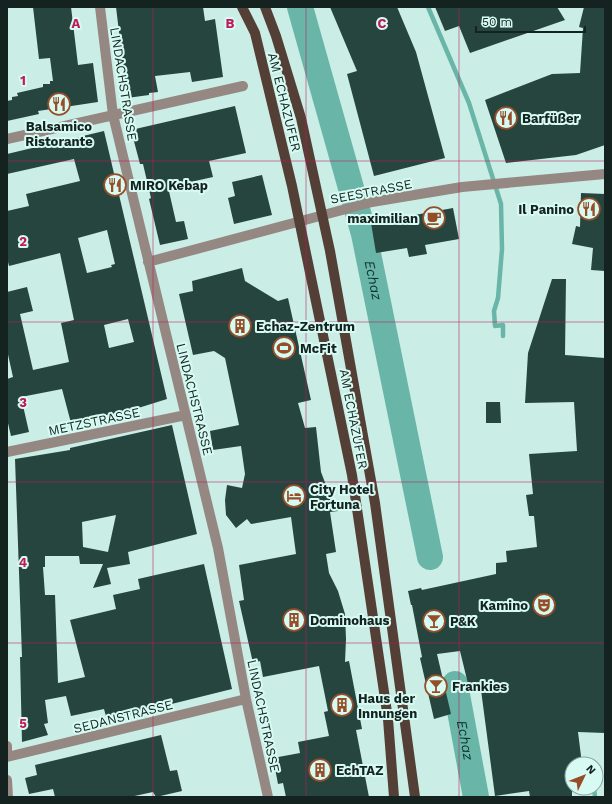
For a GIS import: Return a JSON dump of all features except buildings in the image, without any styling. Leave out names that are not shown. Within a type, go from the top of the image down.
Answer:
[{"type":"main road","name":"AM ECHAZUFER","points":[[242,7],[255,33],[299,221],[352,475],[388,720],[394,797]]},
{"type":"main road","name":"AM ECHAZUFER","points":[[265,7],[276,36],[301,118],[330,251],[375,503],[415,797]]},
{"type":"street","name":"LINDACHSTRASSE","points":[[100,7],[113,115],[218,548],[246,699],[268,797]]},
{"type":"street","points":[[7,139],[243,86]]},
{"type":"street","name":"SEESTRASSE","points":[[148,262],[321,214],[372,202],[479,185],[605,174]]},
{"type":"street","name":"METZSTRASSE","points":[[7,452],[186,415]]},
{"type":"street","name":"SEDANSTRASSE","points":[[7,757],[246,699]]},
{"type":"street","points":[[7,780],[8,797]]},
{"type":"waterway","name":"Echaz","points":[[300,7],[364,234],[430,557]]},
{"type":"waterway","points":[[428,7],[469,103],[501,204],[502,249],[498,298],[494,311],[495,326],[503,325],[503,336]]},
{"type":"waterway","name":"Echaz","points":[[455,684],[476,797]]},
{"type":"place","name":"Balsamico Ristorante","points":[[59,104]]},
{"type":"place","name":"Barfüßer","points":[[506,118]]},
{"type":"place","name":"MIRO Kebap","points":[[115,185]]},
{"type":"place","name":"Il Panino","points":[[589,209]]},
{"type":"place","name":"maximilian","points":[[434,218]]},
{"type":"place","name":"Echaz-Zentrum","points":[[240,326]]},
{"type":"place","name":"McFit","points":[[284,348]]},
{"type":"place","name":"City Hotel Fortuna","points":[[294,496]]},
{"type":"place","name":"Kamino","points":[[544,605]]},
{"type":"place","name":"Dominohaus","points":[[294,620]]},
{"type":"place","name":"P&K","points":[[434,621]]},
{"type":"place","name":"Frankies","points":[[436,686]]},
{"type":"place","name":"Haus der Innungen","points":[[342,705]]},
{"type":"place","name":"EchTAZ","points":[[320,770]]}]
